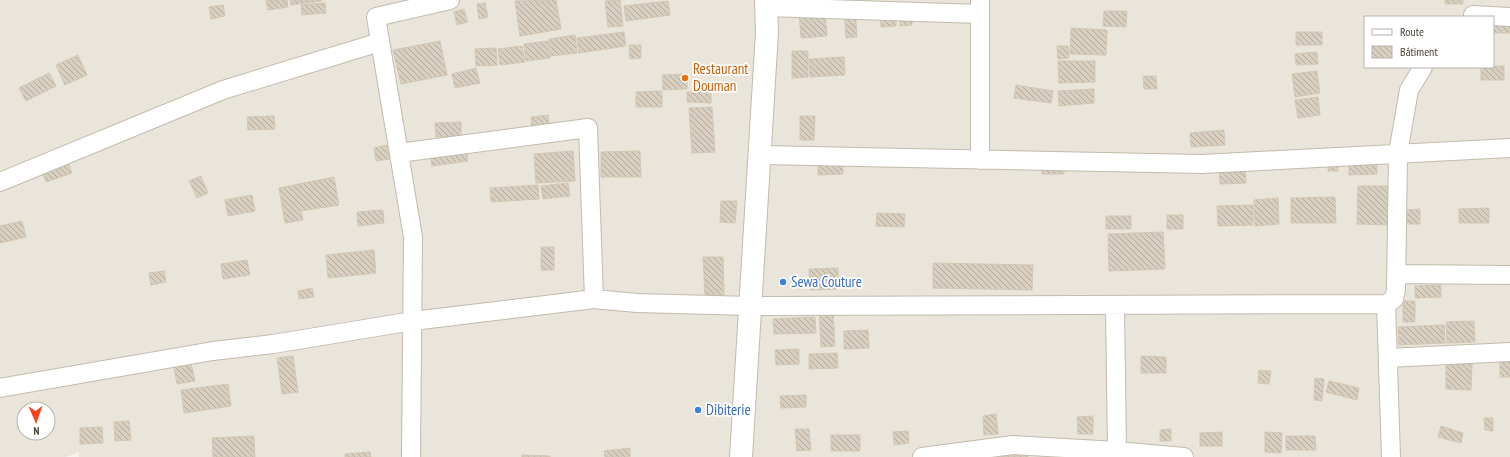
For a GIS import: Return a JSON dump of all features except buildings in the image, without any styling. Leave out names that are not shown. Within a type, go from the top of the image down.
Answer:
[{"type":"street","points":[[411,457],[413,237],[376,17],[450,0]]},
{"type":"street","points":[[742,457],[767,32],[766,4],[980,7],[980,160]]},
{"type":"street","points":[[1473,11],[1510,17]]},
{"type":"street","points":[[0,182],[223,90],[380,42]]},
{"type":"street","points":[[0,388],[213,352],[273,344],[413,321],[594,299],[637,303],[751,306],[1386,304],[1394,299],[1396,274],[1398,153],[1409,90],[1422,68]]},
{"type":"street","points":[[399,153],[588,128],[594,299]]},
{"type":"street","points":[[760,155],[1202,164],[1510,148]]},
{"type":"street","points":[[1396,274],[1510,275]]},
{"type":"street","points":[[1386,304],[1391,457]]},
{"type":"street","points":[[1115,306],[1116,451]]},
{"type":"street","points":[[1388,358],[1510,352]]},
{"type":"street","points":[[922,457],[1013,445],[1116,451],[1184,457]]},
{"type":"shaded area","points":[[0,0],[1510,0],[1510,457],[79,457],[79,452],[66,457],[0,457]]},
{"type":"place","name":"Restaurant Douman","points":[[685,78]]},
{"type":"place","name":"Sewa Couture","points":[[783,282]]},
{"type":"place","name":"Dibiterie","points":[[698,410]]}]
